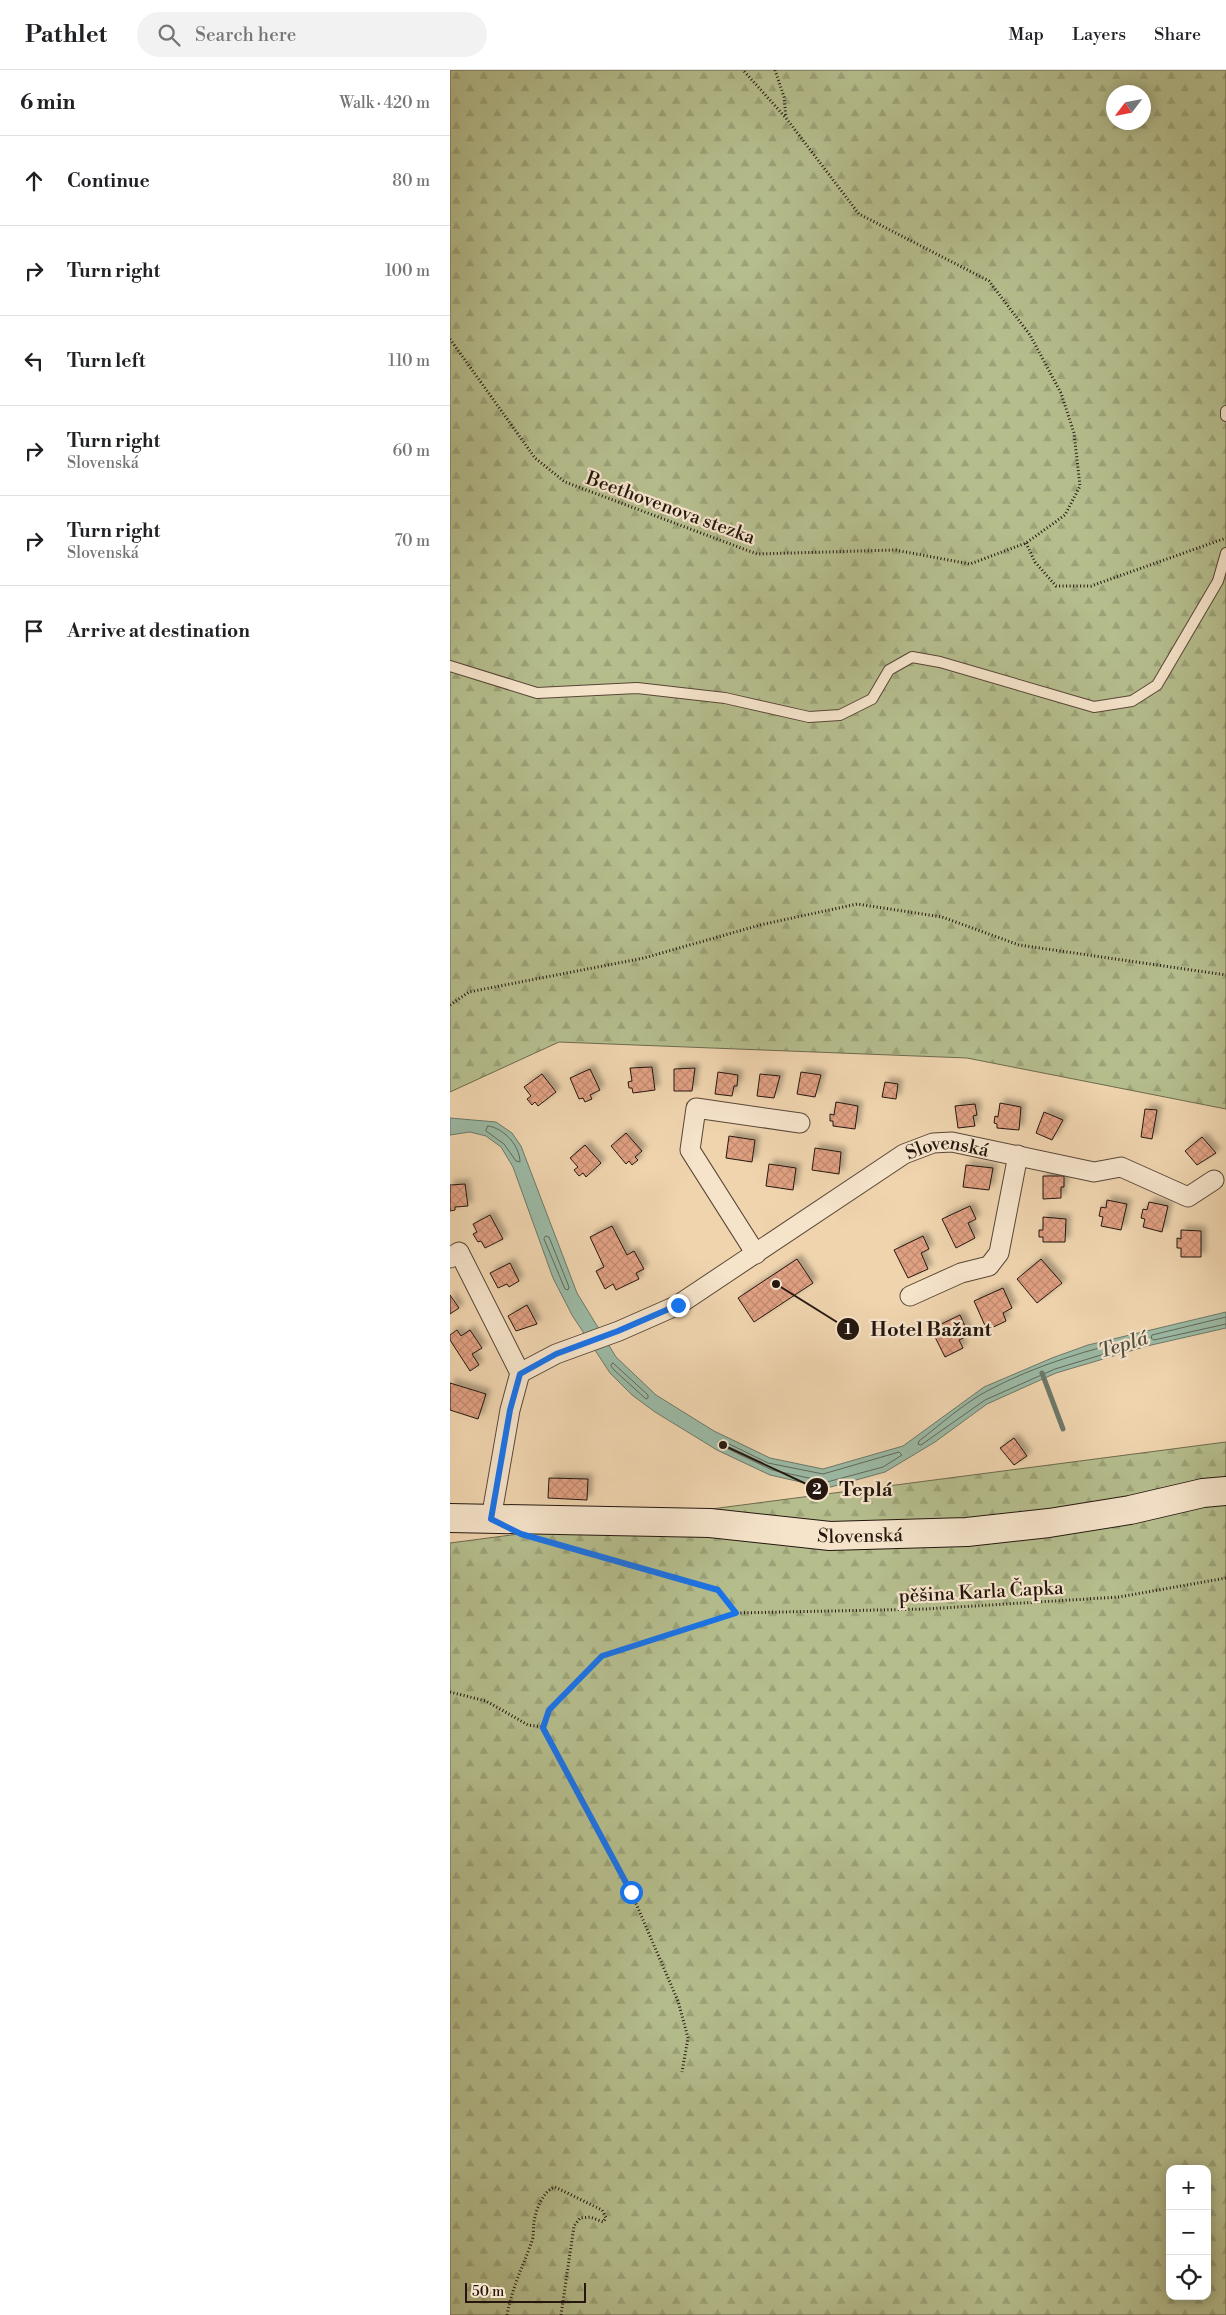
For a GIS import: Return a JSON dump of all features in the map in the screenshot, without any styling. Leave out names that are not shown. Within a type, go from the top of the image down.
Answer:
[{"type":"street","points":[[756,1254],[690,1150],[696,1108],[800,1123]]},
{"type":"street","name":"Slovenská","points":[[520,1374],[556,1354],[618,1331],[678,1305],[904,1154],[926,1146],[952,1142],[1094,1172],[1121,1167],[1188,1198],[1214,1180]]},
{"type":"street","name":"Slovenská","points":[[910,1296],[961,1273],[989,1266],[999,1253],[1018,1155]]},
{"type":"street","points":[[450,1258],[459,1252],[520,1374],[510,1410],[491,1519]]},
{"type":"street","name":"Slovenská","points":[[450,1518],[710,1523],[830,1536],[967,1532],[1049,1523],[1130,1510],[1204,1493],[1226,1491]]},
{"type":"lane","points":[[1226,411],[1226,416]]},
{"type":"lane","points":[[450,666],[537,693],[638,688],[725,698],[809,717],[840,715],[872,699],[890,670],[912,657],[940,662],[1094,707],[1132,701],[1157,685],[1218,581],[1226,553]]},
{"type":"path","name":"Beethovenova stezka","points":[[450,339],[535,458],[566,482],[757,554],[895,550],[970,564],[1026,543],[1065,515],[1080,486],[1074,433],[1061,393],[1030,335],[989,280],[859,214],[786,118],[743,70]]},
{"type":"path","points":[[775,70],[784,97],[786,118]]},
{"type":"path","points":[[1026,543],[1035,562],[1056,586],[1091,586],[1226,538]]},
{"type":"path","points":[[450,1005],[469,992],[644,958],[760,925],[857,904],[942,917],[1019,945],[1226,975]]},
{"type":"path","points":[[539,1540],[718,1590],[736,1613]]},
{"type":"path","name":"pěšina Karla Čapka","points":[[543,1728],[549,1710],[602,1656],[736,1613],[926,1609],[1119,1597],[1226,1578]]},
{"type":"path","points":[[450,1692],[486,1701],[528,1724],[543,1728],[631,1892],[678,2001],[688,2038],[682,2072]]},
{"type":"path","points":[[507,2315],[512,2289],[533,2239],[534,2220],[542,2197],[548,2189],[555,2187],[602,2210],[606,2218],[603,2222],[590,2217],[580,2218],[574,2226],[561,2315]]},
{"type":"green space","points":[[450,70],[1226,70],[1226,1109],[967,1058],[559,1042],[450,1092]]},
{"type":"green space","points":[[1226,1442],[1226,2315],[450,2315],[450,1543]]},
{"type":"water","points":[[450,1118],[496,1122],[512,1133],[521,1146],[577,1293],[616,1357],[656,1395],[714,1431],[770,1458],[823,1469],[903,1446],[984,1387],[1088,1345],[1226,1312],[1226,1328],[1147,1346],[1056,1373],[987,1404],[935,1442],[885,1472],[827,1488],[770,1475],[717,1450],[655,1412],[632,1395],[610,1373],[572,1315],[553,1278],[513,1167],[501,1147],[486,1136],[470,1132],[450,1135]]},
{"type":"building","points":[[652,1067],[655,1090],[633,1093],[632,1088],[629,1088],[628,1082],[632,1081],[630,1068]]},
{"type":"building","points":[[695,1068],[692,1091],[674,1091],[674,1069]]},
{"type":"building","points":[[590,1069],[600,1090],[590,1095],[592,1099],[585,1102],[583,1098],[579,1099],[570,1078]]},
{"type":"building","points":[[718,1072],[738,1075],[737,1086],[734,1086],[732,1096],[715,1094]]},
{"type":"building","points":[[801,1072],[821,1075],[815,1097],[797,1094]]},
{"type":"building","points":[[542,1074],[556,1092],[538,1106],[535,1102],[532,1105],[527,1099],[531,1096],[524,1087]]},
{"type":"building","points":[[760,1074],[780,1076],[774,1098],[757,1096]]},
{"type":"building","points":[[885,1082],[898,1084],[896,1099],[882,1097]]},
{"type":"building","points":[[836,1102],[858,1106],[855,1129],[833,1126],[833,1121],[830,1121],[830,1114],[834,1115]]},
{"type":"building","points":[[1000,1103],[1021,1107],[1019,1130],[997,1128],[997,1124],[994,1123],[995,1116],[998,1117]]},
{"type":"building","points":[[975,1104],[977,1115],[973,1116],[975,1126],[958,1128],[955,1106]]},
{"type":"building","points":[[1145,1109],[1157,1110],[1152,1139],[1141,1137]]},
{"type":"building","points":[[1044,1112],[1063,1120],[1052,1140],[1036,1133]]},
{"type":"building","points":[[626,1133],[642,1151],[635,1157],[638,1160],[632,1165],[629,1161],[626,1164],[611,1146]]},
{"type":"building","points":[[729,1136],[755,1140],[752,1162],[726,1158]]},
{"type":"building","points":[[1202,1137],[1216,1153],[1197,1165],[1185,1151]]},
{"type":"building","points":[[585,1145],[601,1163],[586,1177],[583,1173],[579,1176],[574,1170],[578,1167],[570,1158]]},
{"type":"building","points":[[815,1148],[841,1152],[839,1174],[812,1170]]},
{"type":"building","points":[[769,1164],[796,1168],[793,1190],[766,1186]]},
{"type":"building","points":[[966,1165],[993,1168],[989,1190],[963,1187]]},
{"type":"building","points":[[1043,1176],[1064,1176],[1061,1198],[1043,1199]]},
{"type":"building","points":[[465,1184],[468,1206],[455,1207],[455,1210],[450,1211],[450,1185]]},
{"type":"building","points":[[1107,1200],[1127,1204],[1121,1230],[1101,1226],[1103,1217],[1099,1216],[1101,1207],[1106,1208]]},
{"type":"building","points":[[1149,1202],[1168,1206],[1162,1232],[1143,1227],[1145,1219],[1141,1218],[1143,1209],[1147,1210]]},
{"type":"building","points":[[970,1206],[976,1219],[968,1223],[975,1238],[956,1248],[942,1219]]},
{"type":"building","points":[[490,1215],[503,1239],[485,1248],[481,1241],[478,1242],[473,1234],[477,1232],[473,1224]]},
{"type":"building","points":[[1043,1217],[1066,1219],[1065,1242],[1043,1242],[1043,1237],[1039,1237],[1039,1230],[1043,1230]]},
{"type":"building","points":[[612,1226],[627,1255],[634,1251],[644,1269],[636,1273],[639,1279],[616,1290],[613,1284],[605,1289],[596,1271],[604,1267],[590,1237]]},
{"type":"building","points":[[1181,1230],[1201,1231],[1201,1257],[1181,1257],[1181,1248],[1177,1248],[1177,1238],[1181,1239]]},
{"type":"building","points":[[923,1236],[929,1249],[921,1253],[928,1269],[908,1278],[894,1250]]},
{"type":"building","points":[[797,1259],[813,1283],[754,1322],[738,1298]]},
{"type":"building","points":[[1041,1259],[1062,1283],[1037,1303],[1017,1279]]},
{"type":"building","points":[[510,1263],[519,1281],[509,1287],[507,1284],[498,1288],[490,1273]]},
{"type":"building","points":[[1003,1288],[1012,1308],[1003,1313],[1006,1321],[987,1330],[974,1301]]},
{"type":"building","points":[[450,1295],[459,1308],[450,1314]]},
{"type":"building","points":[[527,1305],[537,1324],[516,1331],[508,1316]]},
{"type":"building","points":[[960,1315],[969,1335],[959,1340],[963,1348],[945,1357],[931,1329]]},
{"type":"building","points":[[457,1330],[461,1336],[470,1330],[482,1348],[472,1354],[479,1365],[470,1371],[450,1340],[450,1335]]},
{"type":"building","points":[[450,1383],[486,1394],[478,1419],[450,1410]]},
{"type":"building","points":[[1014,1438],[1027,1456],[1014,1465],[1000,1448]]},
{"type":"building","points":[[549,1478],[588,1479],[587,1500],[548,1498]]},
{"type":"waterway","points":[[1042,1373],[1063,1429]]},
{"type":"place","name":"Hotel Bažant","points":[[776,1284]]},
{"type":"place","name":"Teplá","points":[[723,1445]]},
{"type":"route","points":[[631,1892],[543,1728],[549,1710],[602,1656],[736,1613],[718,1590],[613,1562],[521,1534],[491,1519],[510,1410],[520,1374],[556,1354],[618,1331],[678,1305]]}]
